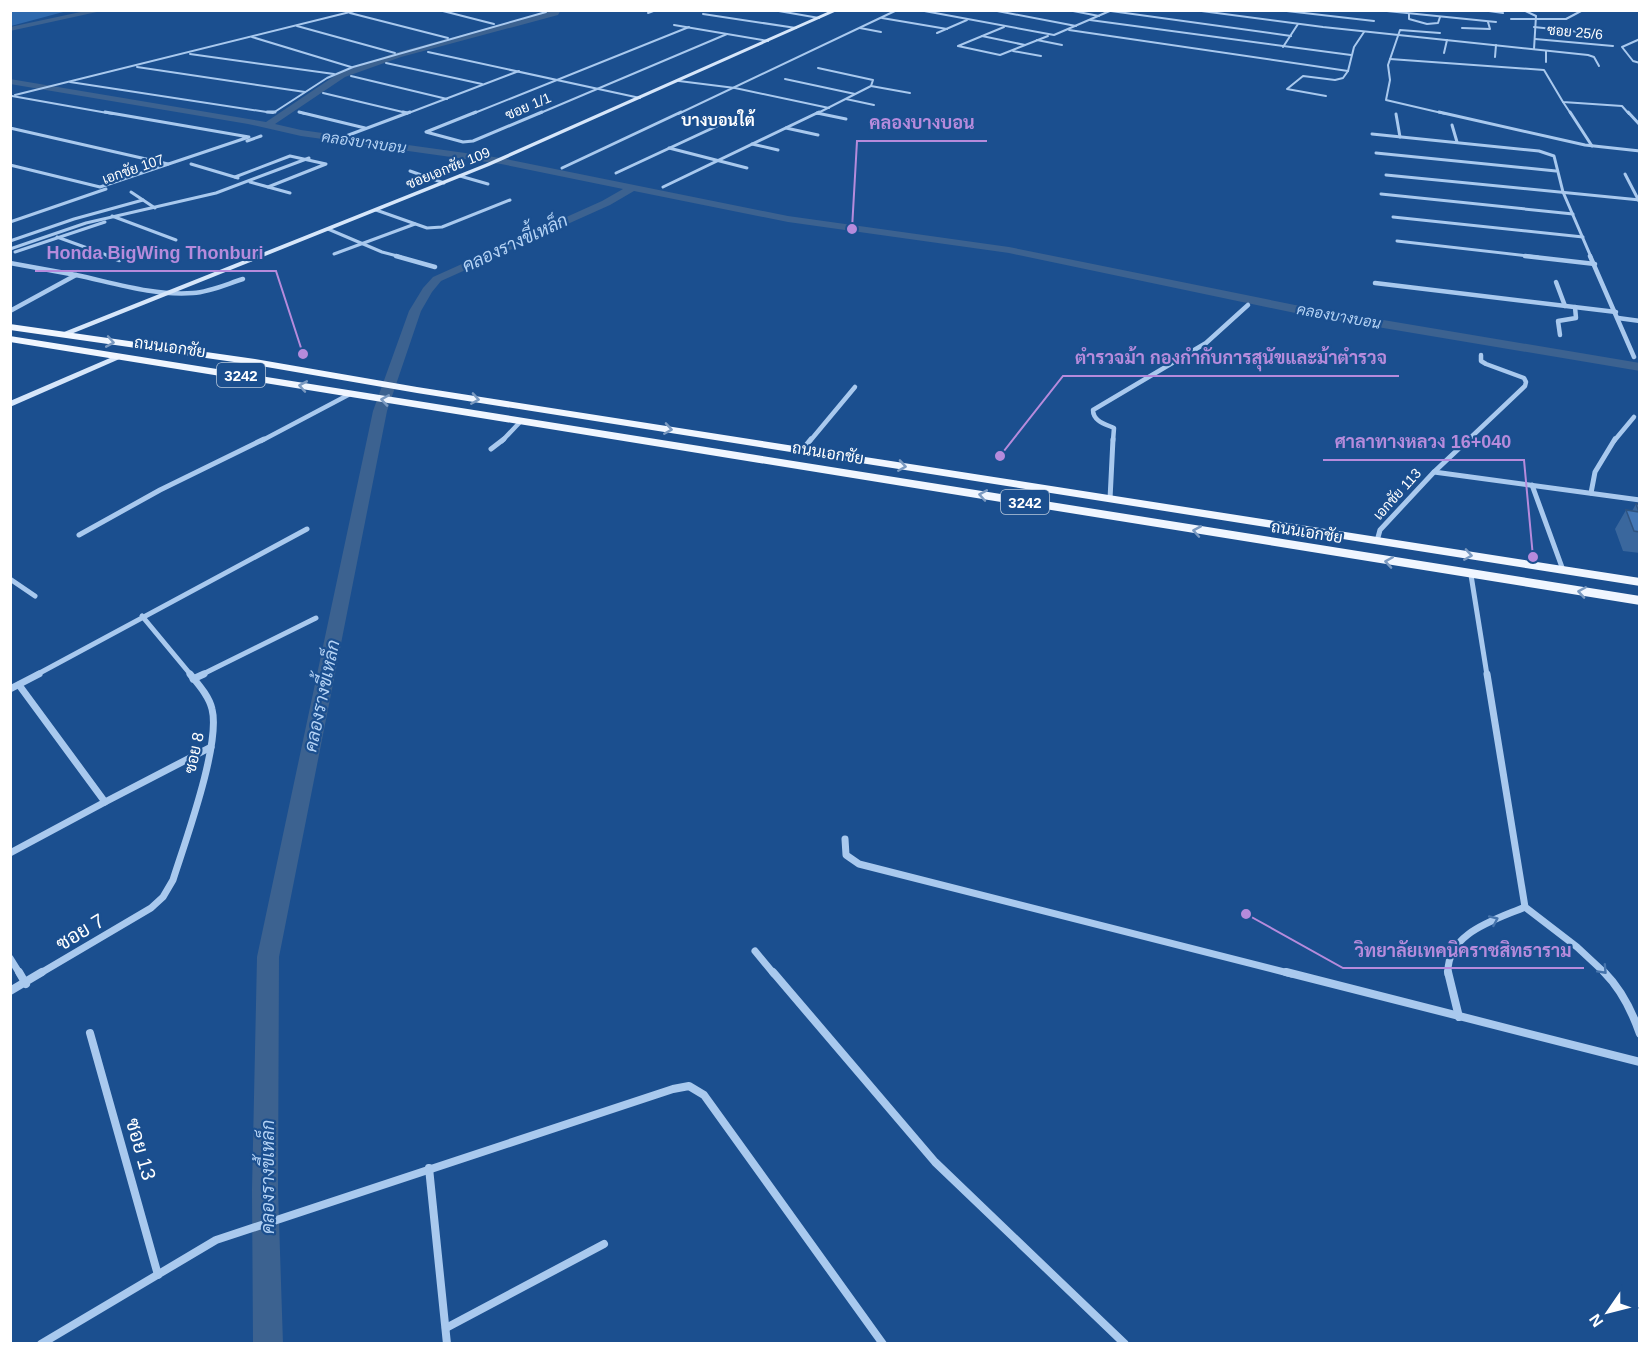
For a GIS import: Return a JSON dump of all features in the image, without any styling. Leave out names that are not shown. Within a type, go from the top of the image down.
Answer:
[{"type":"main road","name":"ถนนเอกชัย","points":[[10,327],[255,362],[417,390],[1640,582]]},
{"type":"main road","name":"ถนนเอกชัย","points":[[10,339],[1640,601]]},
{"type":"main road","points":[[120,357],[138,347]]},
{"type":"street","points":[[11,96],[358,10]]},
{"type":"street","points":[[439,10],[497,25]]},
{"type":"street","points":[[70,82],[267,113],[278,111],[335,74],[352,67],[546,12],[540,10]]},
{"type":"street","points":[[648,13],[656,10]]},
{"type":"street","points":[[773,10],[819,18]]},
{"type":"street","name":"ซอยเอกชัย 109","points":[[63,334],[488,165],[837,10]]},
{"type":"street","points":[[562,168],[897,10]]},
{"type":"street","points":[[919,10],[1049,35]]},
{"type":"street","points":[[992,10],[1077,26]]},
{"type":"street","points":[[1068,10],[1100,16]]},
{"type":"street","points":[[1194,10],[1364,32],[1592,56],[1599,66]]},
{"type":"street","points":[[1278,10],[1374,21]]},
{"type":"street","points":[[1346,18],[1350,10]]},
{"type":"street","points":[[1377,10],[1496,22]]},
{"type":"street","points":[[1482,10],[1503,12]]},
{"type":"street","points":[[1523,10],[1535,14],[1534,49]]},
{"type":"street","points":[[1511,19],[1566,19],[1583,10]]},
{"type":"street","points":[[1004,27],[958,46],[998,55],[1049,35],[1069,30],[1111,11],[1292,36]]},
{"type":"street","points":[[350,13],[448,38]]},
{"type":"street","points":[[703,14],[796,28]]},
{"type":"street","points":[[1409,14],[1409,19],[1427,24],[1438,23],[1440,17]]},
{"type":"street","points":[[882,18],[947,29]]},
{"type":"street","points":[[937,33],[968,20]]},
{"type":"street","points":[[1090,20],[1351,55]]},
{"type":"street","points":[[1462,28],[1490,29],[1488,21]]},
{"type":"street","points":[[1582,23],[1583,32]]},
{"type":"street","points":[[1283,47],[1298,24]]},
{"type":"street","points":[[674,25],[768,41]]},
{"type":"street","points":[[297,26],[396,53]]},
{"type":"street","points":[[556,81],[689,27]]},
{"type":"street","points":[[1534,27],[1599,34]]},
{"type":"street","points":[[859,28],[880,32]]},
{"type":"street","points":[[1440,33],[1402,29],[1388,65],[1390,80],[1386,100],[1592,146],[1640,151]]},
{"type":"street","points":[[1069,30],[1348,71]]},
{"type":"street","points":[[1326,96],[1287,89],[1301,76],[1338,80],[1346,76],[1351,55],[1364,32]]},
{"type":"street","name":"ซอย 1/1","points":[[556,81],[426,132],[468,142],[727,34]]},
{"type":"street","points":[[982,36],[1026,45]]},
{"type":"street","points":[[251,37],[352,67]]},
{"type":"street","name":"ซอย 25/6","points":[[1535,39],[1613,46]]},
{"type":"street","points":[[1640,39],[1622,47],[1633,61],[1640,63]]},
{"type":"street","points":[[1037,40],[1062,45]]},
{"type":"street","points":[[1444,53],[1447,40]]},
{"type":"street","points":[[1495,57],[1496,45]]},
{"type":"street","points":[[1012,51],[1041,56]]},
{"type":"street","points":[[1546,51],[1546,62]]},
{"type":"street","points":[[428,52],[640,98]]},
{"type":"street","points":[[186,53],[335,74]]},
{"type":"street","points":[[1390,59],[1544,69],[1592,146]]},
{"type":"street","points":[[386,63],[484,85]]},
{"type":"street","points":[[133,67],[305,92]]},
{"type":"street","points":[[818,68],[871,79],[871,86]]},
{"type":"street","points":[[346,136],[519,71]]},
{"type":"street","points":[[351,76],[447,99]]},
{"type":"street","points":[[785,79],[855,94]]},
{"type":"street","points":[[679,81],[735,88],[829,108]]},
{"type":"street","points":[[663,187],[871,86],[910,93]]},
{"type":"street","points":[[323,93],[408,113]]},
{"type":"street","points":[[10,165],[100,187],[249,137],[11,96]]},
{"type":"street","points":[[846,99],[874,105]]},
{"type":"street","points":[[1563,102],[1622,106],[1640,125]]},
{"type":"street","points":[[299,112],[366,129]]},
{"type":"street","points":[[817,113],[846,119]]},
{"type":"street","points":[[1396,114],[1400,137]]},
{"type":"street","points":[[1452,125],[1457,142]]},
{"type":"street","points":[[616,173],[717,126]]},
{"type":"street","points":[[10,128],[168,164]]},
{"type":"street","points":[[786,128],[818,135]]},
{"type":"street","points":[[1372,134],[1457,142],[1554,156],[1563,192],[1634,357]]},
{"type":"street","name":"เอกชัย 107","points":[[10,222],[261,136]]},
{"type":"street","points":[[752,144],[778,150]]},
{"type":"street","points":[[669,148],[747,168]]},
{"type":"street","points":[[1376,153],[1556,171]]},
{"type":"street","points":[[235,177],[290,156],[309,158],[326,164],[268,187]]},
{"type":"street","points":[[12,251],[122,215],[249,182],[309,158]]},
{"type":"street","points":[[191,164],[290,193]]},
{"type":"street","points":[[410,171],[444,183]]},
{"type":"street","points":[[1625,174],[1639,200]]},
{"type":"street","points":[[1386,175],[1639,200]]},
{"type":"street","points":[[460,176],[488,184]]},
{"type":"street","points":[[131,192],[155,208]]},
{"type":"street","points":[[1381,194],[1573,214]]},
{"type":"street","points":[[10,241],[74,219],[143,200]]},
{"type":"street","points":[[376,210],[427,228],[451,226],[510,200]]},
{"type":"street","points":[[1393,217],[1583,237]]},
{"type":"street","points":[[10,257],[12,251],[51,234],[113,218],[176,240]]},
{"type":"street","points":[[334,255],[416,224]]},
{"type":"street","points":[[328,229],[362,244],[435,267]]},
{"type":"street","points":[[51,234],[119,260]]},
{"type":"street","points":[[1397,241],[1595,264]]},
{"type":"street","points":[[10,263],[165,292],[200,291],[243,279]]},
{"type":"street","points":[[10,311],[76,275]]},
{"type":"street","points":[[1556,282],[1565,306]]},
{"type":"street","points":[[1375,283],[1616,312]]},
{"type":"street","points":[[1110,498],[1114,428],[1096,420],[1093,410],[1196,350],[1248,305]]},
{"type":"street","points":[[1560,334],[1558,321],[1576,318],[1575,307]]},
{"type":"street","points":[[1618,318],[1640,321]]},
{"type":"street","name":"เอกชัย 113","points":[[1377,540],[1380,530],[1434,472],[1525,386],[1527,382],[1524,378],[1486,364],[1481,361],[1481,355]]},
{"type":"street","points":[[10,404],[120,357]]},
{"type":"street","points":[[802,450],[855,387]]},
{"type":"street","points":[[79,535],[160,490],[355,395]]},
{"type":"street","points":[[1591,494],[1591,481],[1603,455],[1634,417]]},
{"type":"street","points":[[491,449],[505,439],[521,421]]},
{"type":"street","points":[[1434,472],[1640,500]]},
{"type":"street","points":[[1532,485],[1563,570]]},
{"type":"street","points":[[10,689],[307,529]]},
{"type":"street","points":[[1471,575],[1525,907],[1592,958],[1619,987],[1635,1017],[1640,1034]]},
{"type":"street","points":[[10,579],[35,596]]},
{"type":"street","name":"ซอย 8","points":[[142,616],[192,679],[212,707],[215,718],[211,747],[173,880],[163,897],[152,908]]},
{"type":"street","points":[[192,679],[316,618]]},
{"type":"street","points":[[19,685],[105,802]]},
{"type":"street","points":[[10,853],[211,747]]},
{"type":"street","points":[[845,839],[846,855],[859,864],[1640,1062]]},
{"type":"street","points":[[1459,1017],[1448,965],[1455,945],[1474,929],[1525,907]]},
{"type":"street","name":"ซอย 7","points":[[10,991],[26,984],[152,908]]},
{"type":"street","points":[[755,951],[935,1162],[1125,1344]]},
{"type":"street","points":[[10,958],[26,984]]},
{"type":"street","name":"ซอย 13","points":[[90,1033],[158,1275]]},
{"type":"street","points":[[41,1344],[216,1240],[429,1168],[673,1089],[689,1086],[704,1095],[883,1344]]},
{"type":"street","points":[[429,1168],[447,1344]]},
{"type":"street","points":[[446,1328],[604,1244]]},
{"type":"shaded area","points":[[11,10],[67,10],[67,11],[11,26]]},
{"type":"building","points":[[1636,504],[1640,505],[1640,532],[1634,531],[1626,510],[1639,512]]},
{"type":"waterway","points":[[10,29],[103,10]]},
{"type":"waterway","points":[[268,125],[342,75],[398,55],[556,14],[558,10]]},
{"type":"waterway","name":"คลองบางบอน","points":[[10,81],[248,121],[301,133],[501,161],[632,188]]},
{"type":"waterway","name":"คลองรางขี้เหล็ก","points":[[268,1344],[265,1190],[268,957],[380,411],[415,311],[427,290],[437,279],[606,203],[632,188]]},
{"type":"waterway","name":"คลองบางบอน","points":[[632,188],[788,219],[1009,250],[1300,310],[1640,367]]},
{"type":"place","name":"คลองบางบอน","points":[[852,229]]},
{"type":"place","name":"Honda BigWing Thonburi","points":[[303,354]]},
{"type":"place","name":"ตำรวจม้า กองกำกับการสุนัขและม้าตำรวจ","points":[[1000,456]]},
{"type":"place","name":"ศาลาทางหลวง 16+040","points":[[1533,557]]},
{"type":"place","name":"วิทยาลัยเทคนิคราชสิทธาราม","points":[[1246,914]]},
{"type":"district","name":"บางบอนใต้","points":[[718,120]]}]
